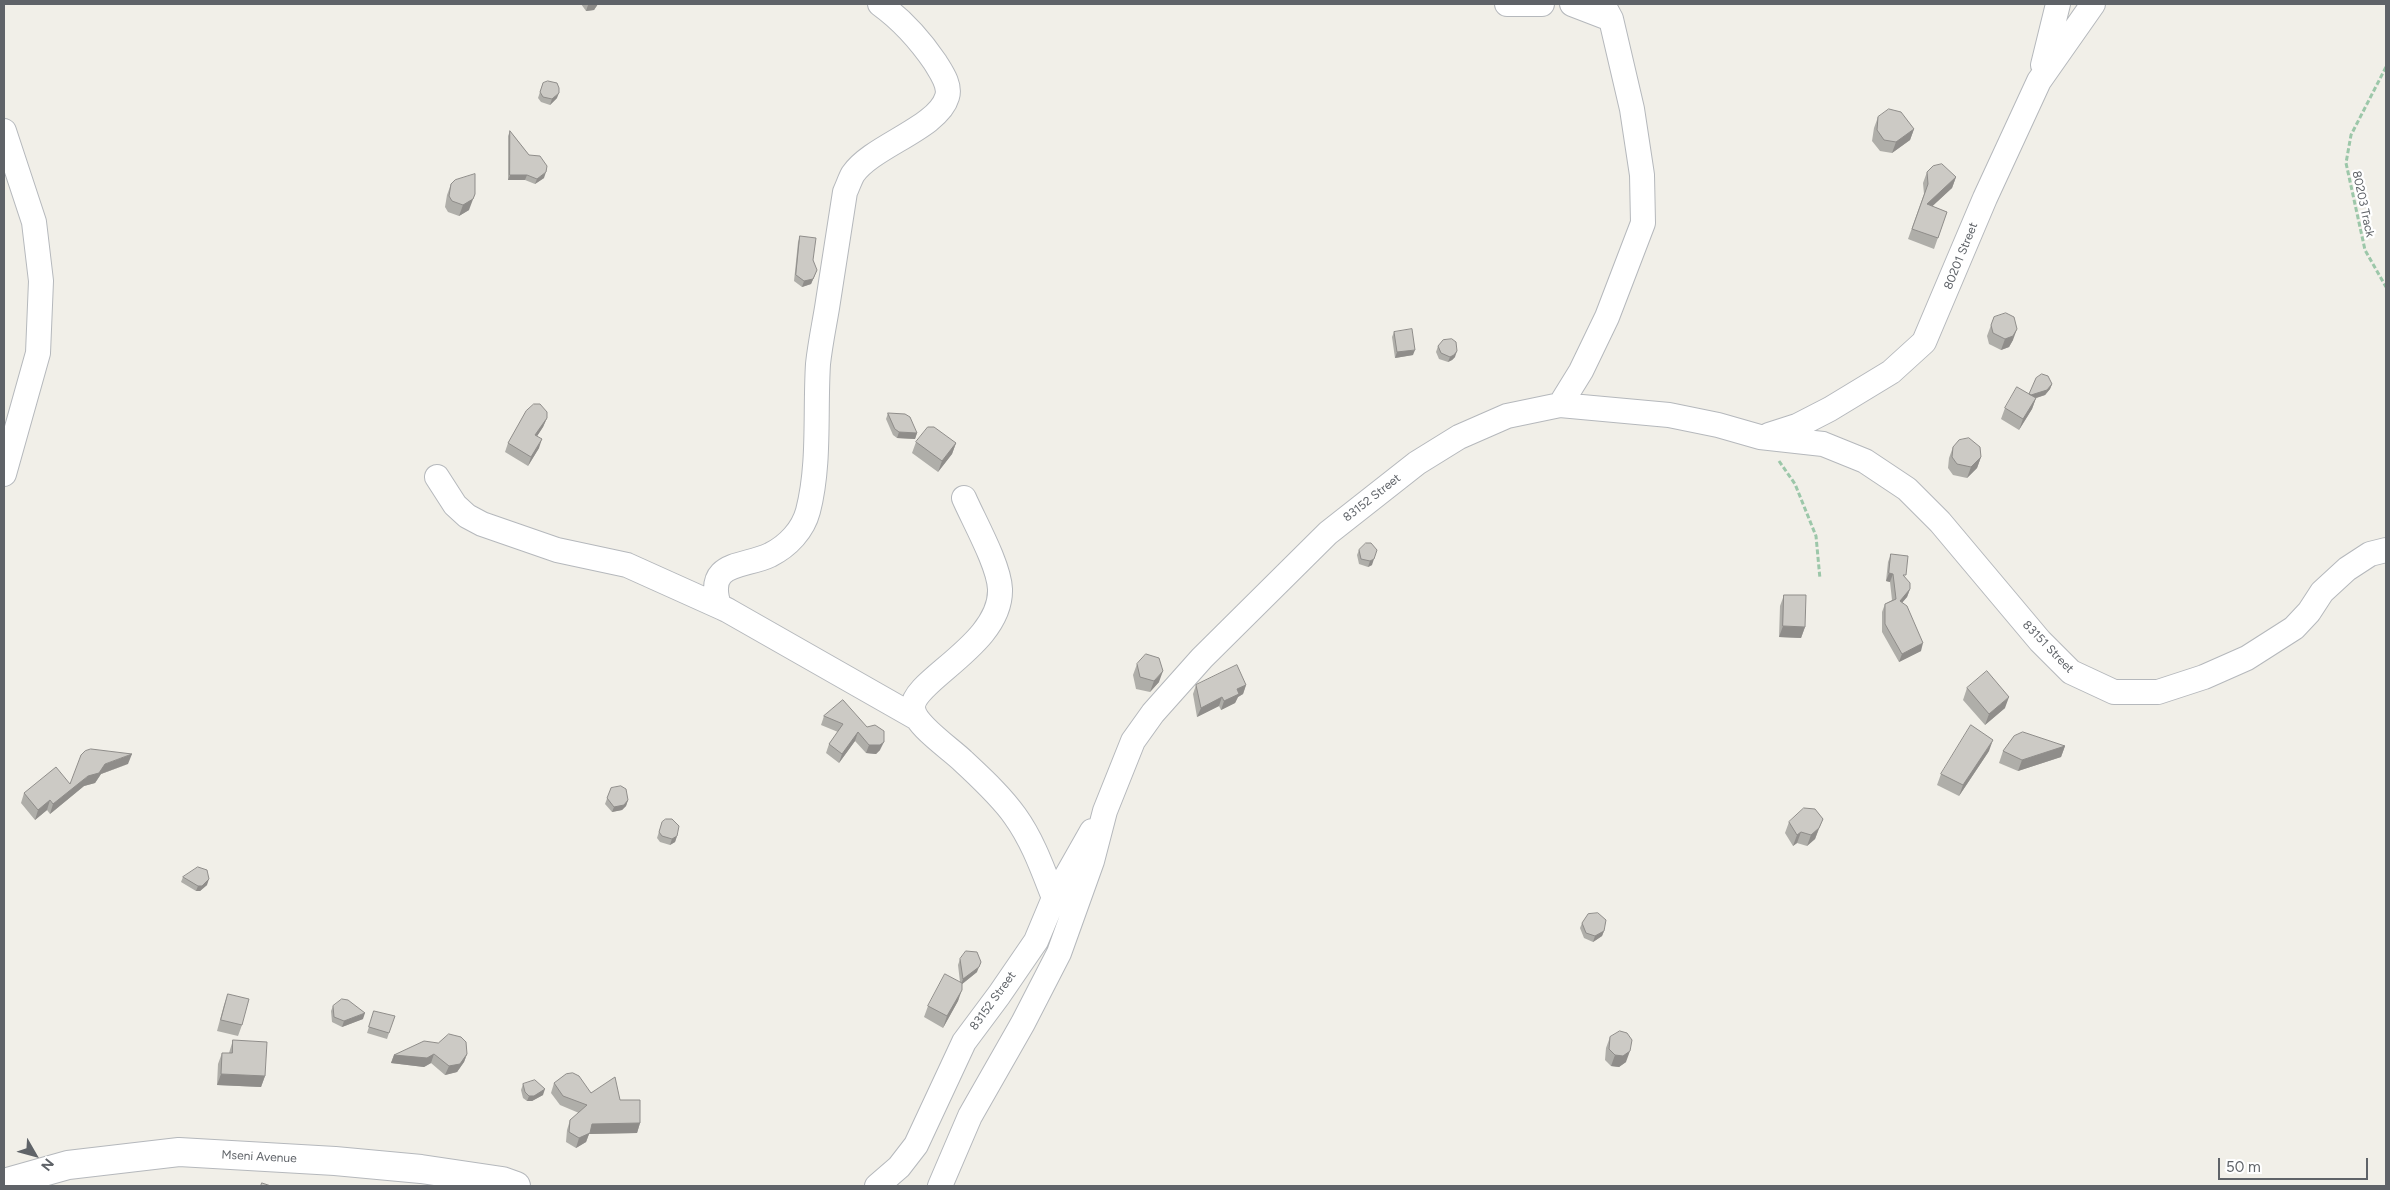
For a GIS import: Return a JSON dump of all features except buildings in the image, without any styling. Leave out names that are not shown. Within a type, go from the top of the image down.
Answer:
[{"type":"street","points":[[880,4],[905,26],[931,57],[943,75],[948,89],[947,97],[942,107],[932,117],[871,156],[853,174],[845,192],[819,362],[815,428],[816,475],[809,509],[799,532],[786,545],[771,554],[727,568],[721,574],[715,589],[719,606],[915,717],[964,762],[1016,817],[1038,858],[1054,898]]},
{"type":"street","points":[[1507,4],[1542,4]]},
{"type":"street","points":[[1560,405],[1581,372],[1606,317],[1642,223],[1642,175],[1632,109],[1607,11],[1572,4]]},
{"type":"street","points":[[2039,81],[2058,4]]},
{"type":"street","name":"80201 Street","points":[[1760,437],[1797,426],[1830,409],[1891,372],[1924,342],[1985,198],[2039,81],[2093,4]]},
{"type":"street","points":[[4,131],[34,222],[41,281],[38,353],[4,474]]},
{"type":"street","name":"83152 Street","points":[[940,1186],[970,1116],[1023,1023],[1059,953],[1092,861],[1105,811],[1133,741],[1153,713],[1254,605],[1328,533],[1417,464],[1460,437],[1508,416],[1560,405],[1669,415],[1718,424],[1760,437]]},
{"type":"street","name":"83151 Street","points":[[1760,437],[1823,444],[1865,461],[1906,490],[1940,522],[2040,641],[2071,672],[2114,692],[2158,692],[2204,677],[2247,658],[2294,628],[2309,612],[2322,592],[2347,569],[2370,554],[2386,550]]},
{"type":"street","points":[[437,477],[455,505],[482,524],[557,550],[627,565],[727,610]]},
{"type":"street","points":[[915,717],[913,707],[918,694],[984,631],[993,617],[999,601],[998,576],[964,498]]},
{"type":"street","name":"83152 Street","points":[[877,1186],[899,1167],[916,1145],[964,1042],[999,996],[1036,940],[1071,865],[1105,811]]},
{"type":"street","name":"Mseni Avenue","points":[[4,1183],[68,1165],[179,1152],[335,1161],[412,1168],[502,1181],[516,1186]]},
{"type":"path","name":"80203 Track","points":[[2386,67],[2351,135],[2346,164],[2365,250],[2386,287]]},
{"type":"path","points":[[1760,437],[1770,446],[1795,484],[1816,536],[1820,578]]}]
